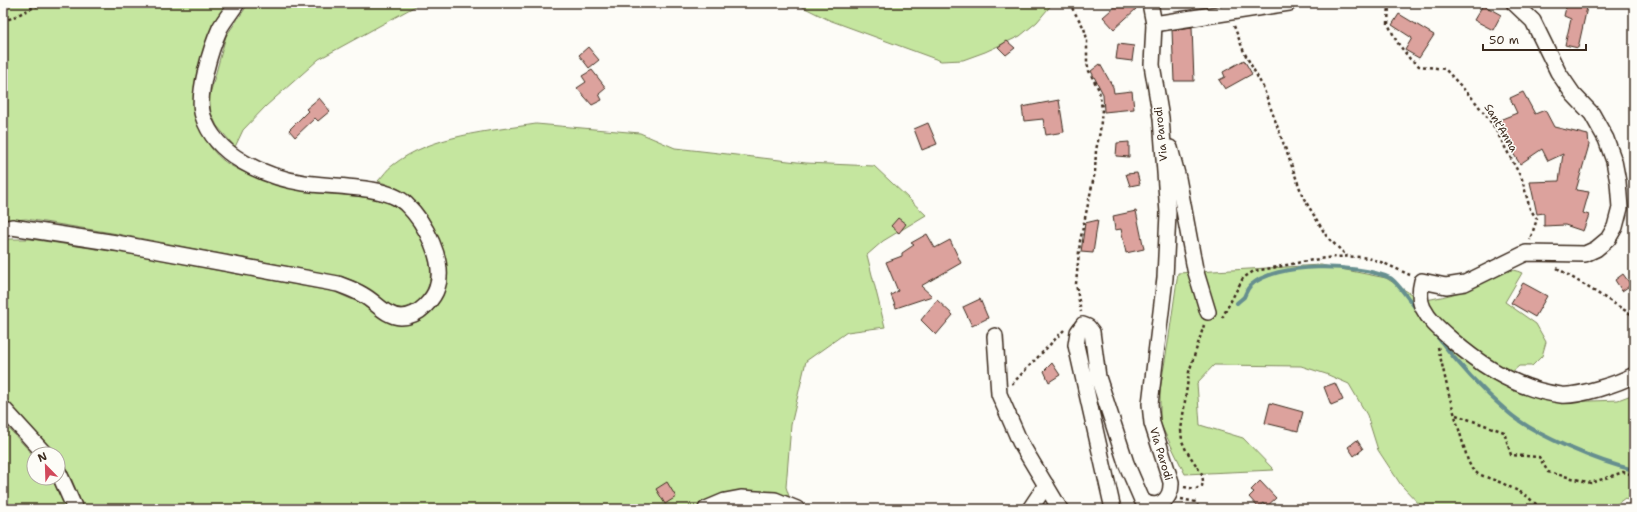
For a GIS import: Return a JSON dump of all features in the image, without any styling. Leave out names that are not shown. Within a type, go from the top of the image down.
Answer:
[{"type":"street","points":[[3,229],[12,227],[116,243],[338,284],[363,295],[382,310],[402,317],[413,314],[423,308],[435,293],[437,288],[437,259],[422,224],[405,203],[390,194],[356,188],[302,183],[275,175],[239,161],[226,151],[210,131],[203,116],[202,91],[211,54],[221,27],[237,3]]},
{"type":"street","name":"Via Parodi","points":[[1086,325],[1092,332],[1098,377],[1116,434],[1142,500],[1151,506],[1160,505],[1168,499],[1171,486],[1150,413],[1154,364],[1164,292],[1168,213],[1161,118],[1152,65],[1154,24],[1150,3]]},
{"type":"street","points":[[1154,24],[1289,3]]},
{"type":"street","points":[[1514,3],[1533,22],[1558,72],[1573,94],[1592,114],[1606,139],[1614,161],[1618,182],[1620,208],[1615,226],[1608,239],[1596,249],[1585,254],[1526,253],[1465,282],[1446,286],[1422,281],[1420,291],[1422,307],[1434,325],[1468,354],[1496,373],[1532,389],[1563,395],[1594,390],[1627,379],[1634,375]]},
{"type":"street","points":[[1161,118],[1178,178],[1195,269],[1208,312]]},
{"type":"street","points":[[1086,325],[1083,325],[1079,329],[1076,345],[1113,509]]},
{"type":"street","points":[[995,336],[999,394],[1020,442],[1060,509]]},
{"type":"street","points":[[3,408],[38,446]]},
{"type":"street","points":[[1030,509],[1046,485]]},
{"type":"street","points":[[65,486],[75,509]]},
{"type":"street","points":[[706,509],[725,501],[741,498],[775,500],[797,509]]},
{"type":"path","points":[[3,22],[43,3]]},
{"type":"path","points":[[1070,3],[1084,28],[1087,39],[1088,67],[1099,90],[1102,109],[1100,132],[1096,150],[1095,172],[1080,241],[1076,284],[1080,308],[1086,325]]},
{"type":"path","name":"Sant'Anna","points":[[1389,3],[1388,24],[1397,42],[1410,59],[1419,66],[1445,69],[1474,100],[1493,125],[1522,179],[1530,209],[1537,219],[1526,253]]},
{"type":"path","points":[[1228,12],[1244,52],[1263,87],[1303,197],[1327,237],[1348,256]]},
{"type":"path","points":[[1208,312],[1214,321],[1218,321],[1222,318],[1243,278],[1254,271],[1348,256],[1367,258],[1384,263],[1422,281]]},
{"type":"path","points":[[1556,267],[1634,316]]},
{"type":"path","points":[[1171,486],[1193,490],[1199,488],[1203,484],[1202,474],[1186,450],[1182,441],[1181,430],[1189,372],[1208,312]]},
{"type":"path","points":[[999,394],[1008,388],[1061,332],[1066,330],[1067,324]]},
{"type":"path","points":[[1434,325],[1443,370],[1468,461],[1472,469],[1478,474],[1502,483],[1524,494],[1542,509]]},
{"type":"path","points":[[1456,415],[1504,432],[1511,455],[1539,458],[1548,472],[1591,483],[1623,472],[1634,475]]},
{"type":"path","points":[[1171,486],[1177,497],[1196,502],[1199,509]]},
{"type":"green space","points":[[3,3],[228,3],[215,22],[210,33],[199,66],[195,89],[195,110],[207,142],[221,159],[239,170],[261,179],[309,191],[359,196],[379,200],[396,207],[413,225],[421,237],[426,250],[430,264],[430,277],[427,289],[415,303],[407,307],[398,308],[385,302],[370,290],[343,277],[112,233],[26,219],[3,221]]},
{"type":"green space","points":[[249,3],[421,3],[319,59],[266,106],[243,130],[235,147],[217,126],[211,113],[209,98],[226,36]]},
{"type":"green space","points":[[795,3],[1053,3],[1037,22],[1020,36],[963,60],[941,61],[829,20]]},
{"type":"green space","points":[[536,124],[640,133],[675,148],[806,163],[874,166],[926,215],[883,241],[867,255],[885,327],[847,332],[806,361],[791,425],[786,487],[793,509],[84,509],[66,469],[66,446],[48,446],[29,427],[3,396],[3,239],[30,239],[130,254],[336,292],[358,302],[387,321],[398,325],[408,325],[424,318],[436,306],[443,292],[446,275],[444,258],[439,240],[432,224],[422,209],[407,194],[378,181],[393,165],[408,155],[443,141],[481,132]]},
{"type":"green space","points":[[1321,265],[1386,278],[1422,301],[1447,296],[1462,291],[1498,272],[1514,270],[1522,273],[1505,302],[1536,324],[1546,342],[1542,356],[1532,366],[1519,366],[1512,372],[1512,383],[1565,402],[1618,400],[1634,394],[1634,506],[1625,498],[1610,509],[1424,509],[1401,485],[1378,450],[1367,415],[1349,384],[1326,374],[1301,366],[1214,365],[1197,383],[1200,425],[1243,438],[1274,470],[1185,474],[1160,423],[1160,390],[1178,273]]},
{"type":"green space","points":[[3,422],[26,447],[26,486],[56,486],[66,509],[3,509]]},
{"type":"building","points":[[1119,3],[1130,3],[1136,9],[1114,29],[1103,17]]},
{"type":"building","points":[[1567,3],[1588,3],[1578,48],[1565,45],[1571,19],[1564,16]]},
{"type":"building","points":[[1483,5],[1501,15],[1493,30],[1474,20]]},
{"type":"building","points":[[1399,14],[1434,35],[1419,58],[1405,50],[1412,38],[1392,25]]},
{"type":"building","points":[[1192,27],[1194,81],[1174,81],[1172,30]]},
{"type":"building","points":[[1007,41],[1015,48],[1006,55],[998,47]]},
{"type":"building","points":[[1118,44],[1134,46],[1132,61],[1116,59]]},
{"type":"building","points":[[588,47],[599,60],[589,68],[579,55]]},
{"type":"building","points":[[1244,60],[1252,74],[1225,89],[1219,80],[1225,77],[1223,72]]},
{"type":"building","points":[[1100,64],[1113,87],[1114,93],[1132,91],[1134,109],[1104,112],[1103,94],[1091,71]]},
{"type":"building","points":[[592,70],[606,88],[599,94],[602,100],[592,105],[577,88],[586,82],[582,76]]},
{"type":"building","points":[[1523,92],[1535,114],[1545,110],[1554,127],[1588,135],[1589,145],[1576,190],[1589,192],[1583,213],[1589,215],[1583,231],[1565,225],[1544,226],[1544,213],[1537,214],[1530,182],[1559,181],[1563,154],[1548,161],[1542,149],[1520,164],[1511,150],[1497,121],[1517,113],[1510,98]]},
{"type":"building","points":[[319,98],[330,111],[318,121],[315,118],[295,137],[289,130],[308,111],[306,109]]},
{"type":"building","points":[[1059,100],[1064,132],[1046,135],[1043,119],[1024,121],[1022,107]]},
{"type":"building","points":[[928,123],[937,144],[922,150],[914,129]]},
{"type":"building","points":[[1129,142],[1129,157],[1116,156],[1117,143]]},
{"type":"building","points":[[1137,173],[1140,184],[1130,186],[1126,174]]},
{"type":"building","points":[[1136,211],[1144,249],[1126,253],[1121,229],[1115,230],[1113,216]]},
{"type":"building","points":[[898,218],[906,224],[899,233],[891,226]]},
{"type":"building","points":[[1098,220],[1093,253],[1081,252],[1085,223]]},
{"type":"building","points":[[927,234],[935,248],[950,240],[961,263],[921,286],[932,296],[896,308],[891,295],[898,291],[886,262],[902,256],[902,253],[914,245],[911,243]]},
{"type":"building","points":[[1623,274],[1631,285],[1622,291],[1615,280]]},
{"type":"building","points":[[1523,283],[1547,296],[1535,317],[1511,303]]},
{"type":"building","points":[[980,299],[988,318],[972,326],[963,307]]},
{"type":"building","points":[[937,300],[953,315],[936,335],[921,320]]},
{"type":"building","points":[[1052,363],[1060,375],[1049,382],[1044,371]]},
{"type":"building","points":[[1335,383],[1343,400],[1331,405],[1324,387]]},
{"type":"building","points":[[1270,403],[1303,412],[1298,431],[1265,423]]},
{"type":"building","points":[[1357,440],[1363,449],[1354,456],[1348,447]]},
{"type":"building","points":[[1260,481],[1276,498],[1266,507],[1263,503],[1258,507],[1249,497],[1254,492],[1251,490]]},
{"type":"building","points":[[667,482],[676,497],[665,504],[656,489]]},
{"type":"waterway","points":[[1237,303],[1244,297],[1250,286],[1262,278],[1278,272],[1318,267],[1358,270],[1376,273],[1390,278],[1400,287],[1417,310]]},
{"type":"waterway","points":[[1436,335],[1452,356],[1480,386],[1521,422],[1551,439],[1586,455],[1634,470]]}]
